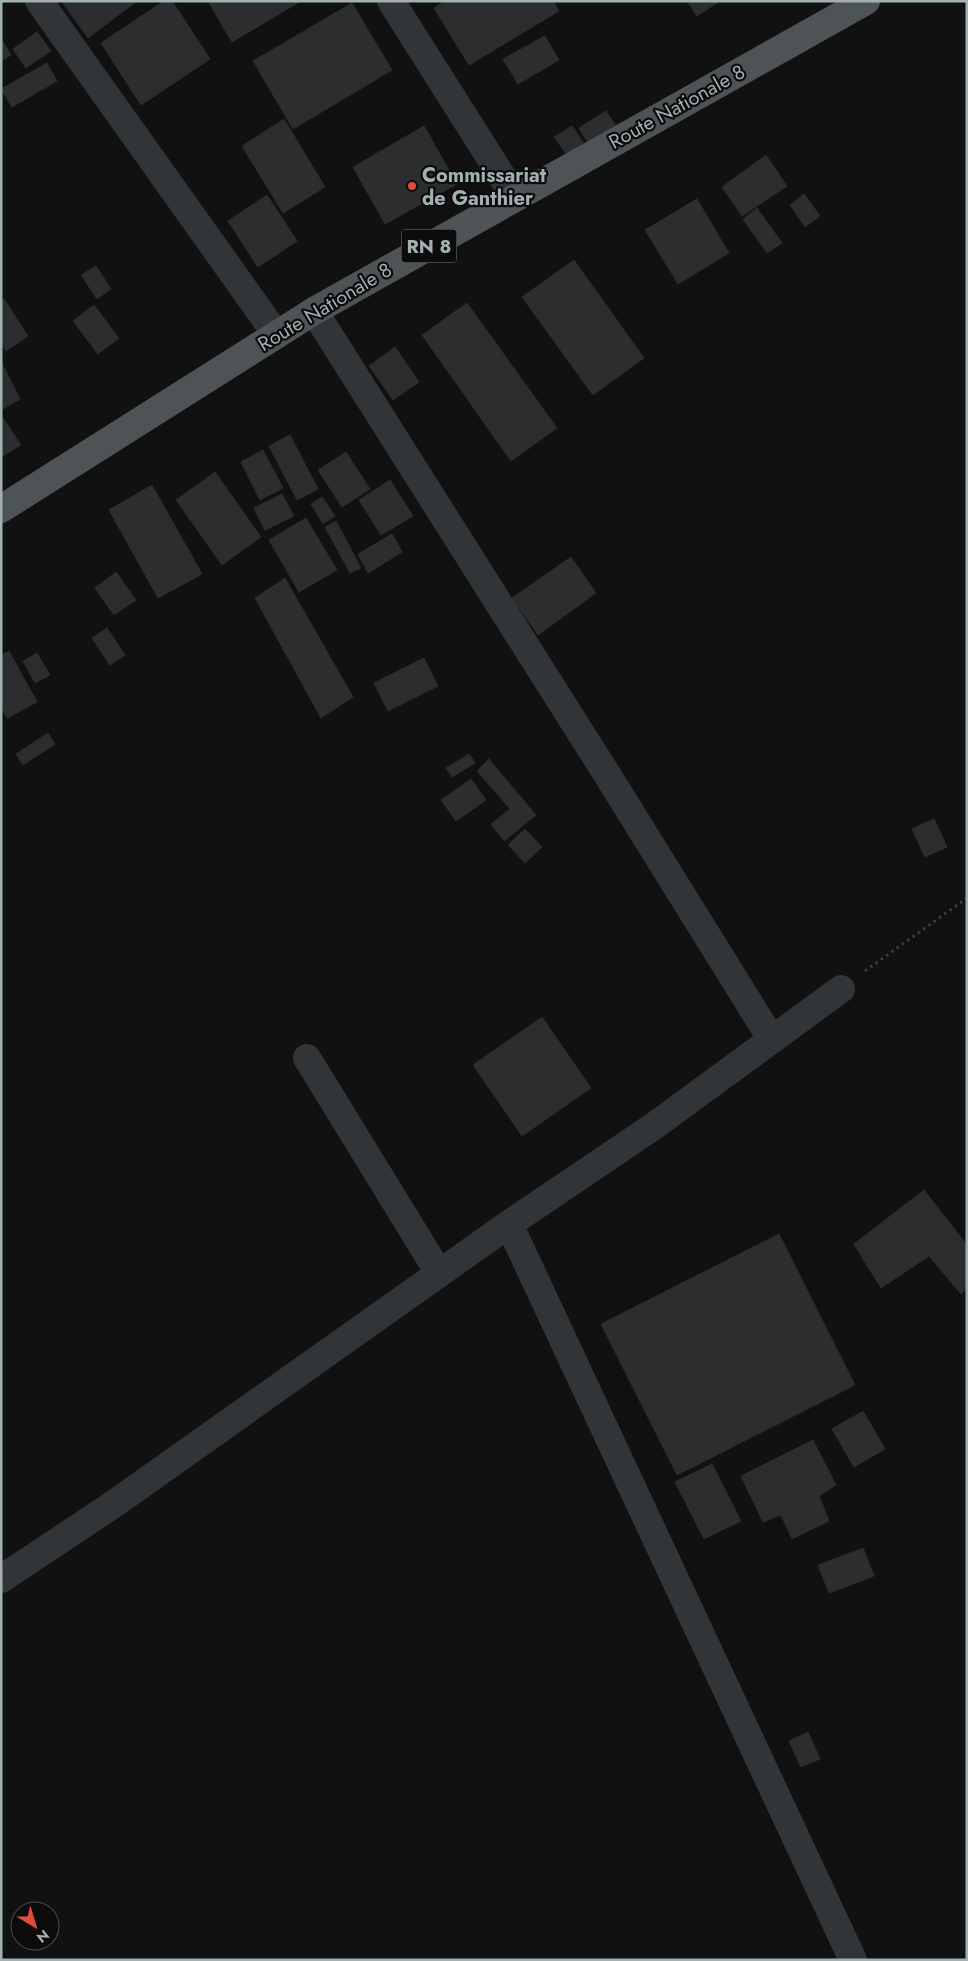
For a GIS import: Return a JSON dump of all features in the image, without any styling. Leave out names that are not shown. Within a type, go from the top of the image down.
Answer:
[{"type":"main road","name":"Route Nationale 8","points":[[1,508],[314,311],[866,1]]},
{"type":"street","points":[[39,1],[276,334]]},
{"type":"street","points":[[391,1],[515,197]]},
{"type":"street","points":[[314,311],[608,776],[772,1040]]},
{"type":"street","points":[[1,1580],[111,1506],[509,1224],[654,1126],[841,989]]},
{"type":"street","points":[[307,1058],[439,1273]]},
{"type":"street","points":[[509,1224],[853,1960]]},
{"type":"path","points":[[841,989],[967,898]]},
{"type":"building","points":[[66,1],[137,1],[88,38],[63,3]]},
{"type":"building","points":[[164,1],[172,1],[210,59],[141,105],[101,43]]},
{"type":"building","points":[[208,1],[301,1],[232,42]]},
{"type":"building","points":[[445,1],[553,1],[559,11],[469,65],[434,8]]},
{"type":"building","points":[[687,1],[720,1],[697,16]]},
{"type":"building","points":[[352,3],[392,70],[293,129],[253,61]]},
{"type":"building","points":[[37,32],[51,51],[26,68],[13,49]]},
{"type":"building","points":[[545,36],[559,60],[518,84],[503,59]]},
{"type":"building","points":[[1,38],[11,55],[1,61]]},
{"type":"building","points":[[47,63],[57,81],[12,107],[1,89]]},
{"type":"building","points":[[606,111],[618,129],[590,146],[579,128]]},
{"type":"building","points":[[284,119],[325,187],[283,213],[242,146]]},
{"type":"building","points":[[424,126],[457,184],[385,224],[353,167]]},
{"type":"building","points":[[572,126],[584,144],[567,155],[554,137]]},
{"type":"building","points":[[766,155],[787,186],[742,216],[722,187]]},
{"type":"building","points":[[804,194],[820,216],[805,227],[790,205]]},
{"type":"building","points":[[267,195],[297,241],[258,267],[228,221]]},
{"type":"building","points":[[697,199],[729,253],[678,284],[645,230]]},
{"type":"building","points":[[757,208],[782,243],[767,253],[743,219]]},
{"type":"building","points":[[574,260],[644,358],[593,395],[522,297]]},
{"type":"building","points":[[96,266],[111,289],[97,299],[81,275]]},
{"type":"building","points":[[4,299],[28,336],[6,351],[1,344],[1,301]]},
{"type":"building","points":[[467,303],[557,428],[511,461],[422,335]]},
{"type":"building","points":[[94,305],[119,338],[98,354],[73,321]]},
{"type":"building","points":[[395,347],[419,382],[393,400],[369,366]]},
{"type":"building","points":[[1,361],[20,399],[1,410]]},
{"type":"building","points":[[1,415],[21,445],[1,457]]},
{"type":"building","points":[[290,435],[318,489],[297,500],[269,446]]},
{"type":"building","points":[[263,450],[283,488],[260,500],[241,462]]},
{"type":"building","points":[[346,452],[370,489],[342,507],[318,470]]},
{"type":"building","points":[[215,472],[261,537],[222,565],[176,500]]},
{"type":"building","points":[[390,480],[413,516],[381,535],[359,500]]},
{"type":"building","points":[[152,485],[202,574],[158,598],[109,510]]},
{"type":"building","points":[[282,494],[294,516],[265,530],[254,508]]},
{"type":"building","points":[[322,497],[335,516],[323,524],[311,504]]},
{"type":"building","points":[[306,518],[337,570],[299,592],[269,540]]},
{"type":"building","points":[[336,521],[361,568],[350,573],[325,527]]},
{"type":"building","points":[[392,534],[402,552],[368,573],[358,554]]},
{"type":"building","points":[[571,557],[596,593],[538,635],[512,598]]},
{"type":"building","points":[[116,572],[136,600],[114,615],[95,588]]},
{"type":"building","points":[[285,578],[353,697],[321,718],[255,598]]},
{"type":"building","points":[[107,628],[125,655],[110,665],[92,638]]},
{"type":"building","points":[[9,651],[37,702],[7,718],[1,708],[1,655]]},
{"type":"building","points":[[37,653],[50,675],[35,683],[23,661]]},
{"type":"building","points":[[424,658],[438,686],[388,711],[374,683]]},
{"type":"building","points":[[48,733],[55,744],[23,765],[16,754]]},
{"type":"building","points":[[469,754],[475,763],[452,777],[446,768]]},
{"type":"building","points":[[489,759],[536,815],[504,841],[491,824],[510,809],[477,771]]},
{"type":"building","points":[[471,779],[486,800],[456,821],[441,800]]},
{"type":"building","points":[[934,819],[947,847],[925,857],[912,829]]},
{"type":"building","points":[[525,829],[542,847],[525,863],[508,845]]},
{"type":"building","points":[[542,1017],[591,1088],[522,1136],[473,1065]]},
{"type":"building","points":[[924,1190],[967,1245],[967,1289],[961,1294],[929,1256],[881,1288],[854,1244]]},
{"type":"building","points":[[779,1234],[855,1385],[677,1475],[601,1324]]},
{"type":"building","points":[[863,1411],[885,1449],[854,1467],[832,1429]]},
{"type":"building","points":[[813,1440],[836,1485],[819,1496],[829,1521],[792,1539],[781,1515],[763,1522],[741,1476]]},
{"type":"building","points":[[712,1464],[741,1521],[704,1539],[675,1482]]},
{"type":"building","points":[[863,1548],[874,1576],[829,1593],[818,1565]]},
{"type":"building","points":[[808,1732],[820,1759],[801,1767],[789,1741]]},
{"type":"place","name":"Commissariat de Ganthier","points":[[412,186]]}]
